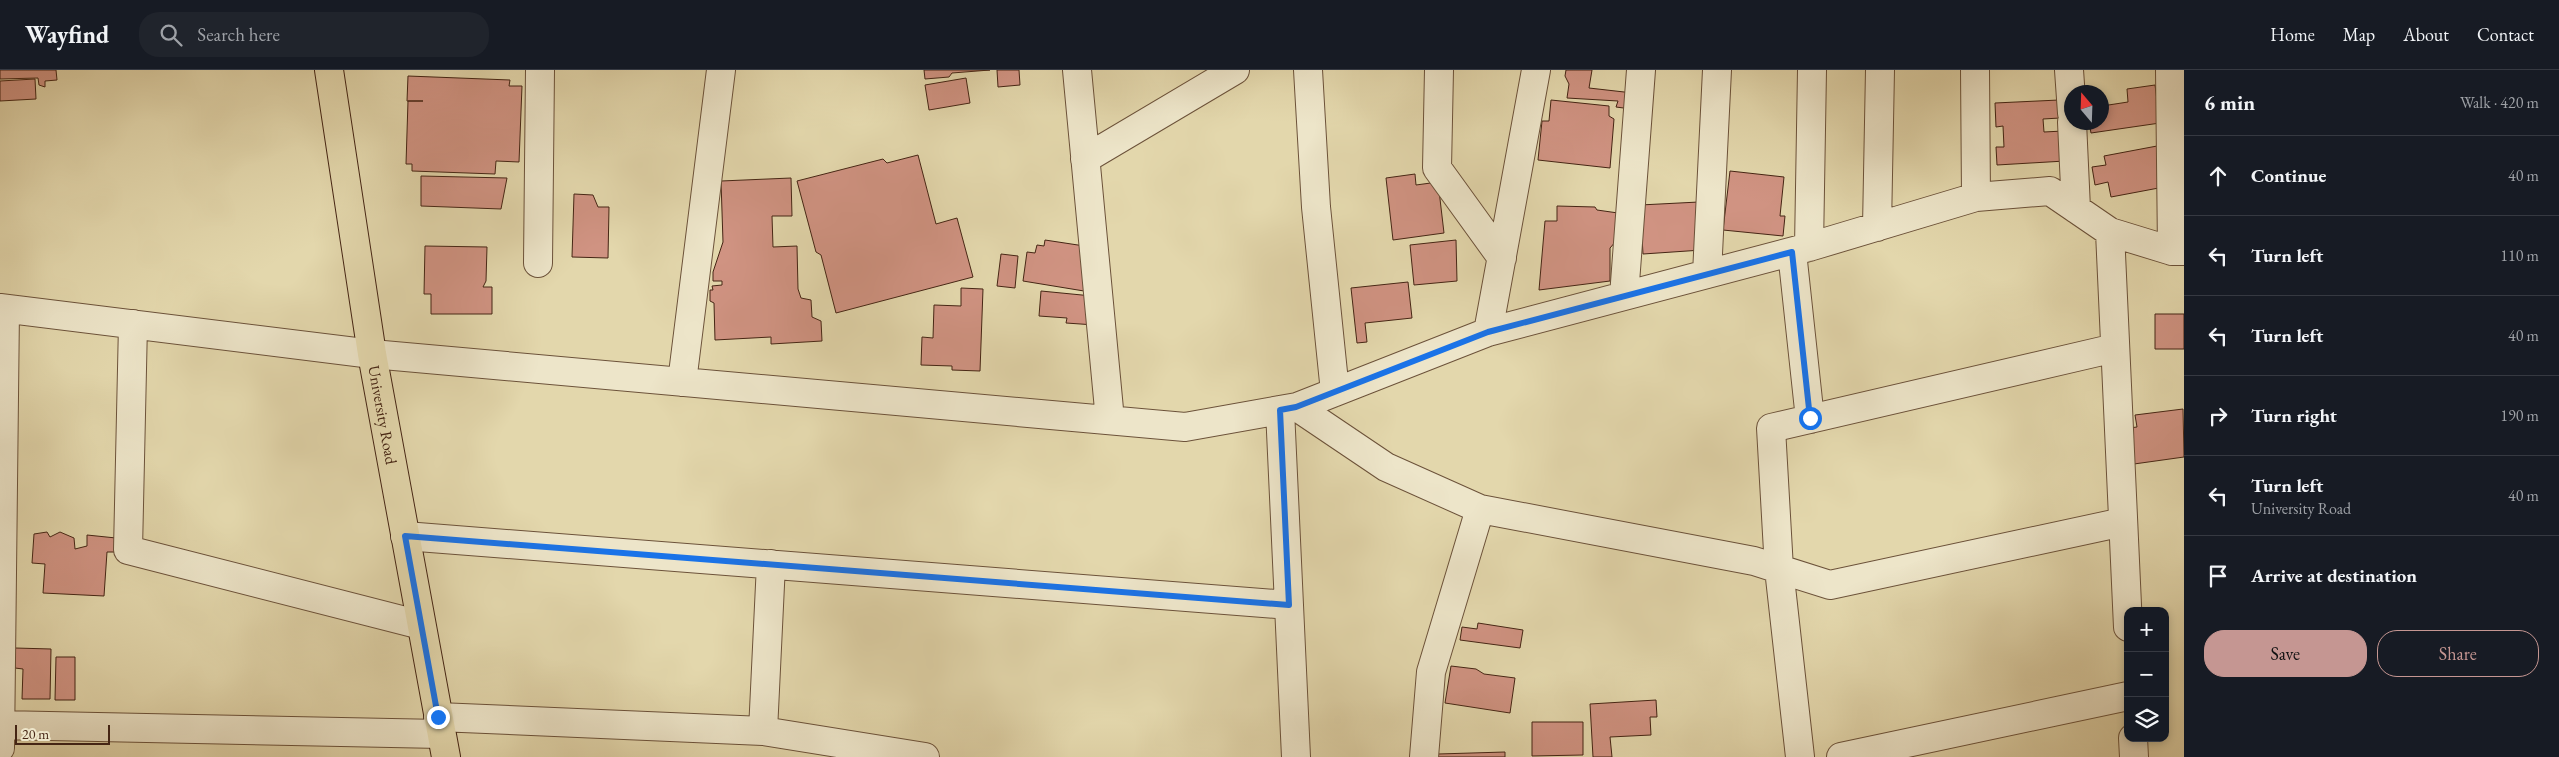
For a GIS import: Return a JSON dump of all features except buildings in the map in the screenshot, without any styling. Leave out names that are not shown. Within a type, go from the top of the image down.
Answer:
[{"type":"main road","name":"University Road","points":[[329,70],[372,354],[442,736]]},
{"type":"street","points":[[538,263],[540,70]]},
{"type":"street","points":[[682,382],[721,70]]},
{"type":"street","points":[[1076,70],[1110,420]]},
{"type":"street","points":[[1085,159],[1236,70]]},
{"type":"street","points":[[1308,70],[1316,207],[1335,392]]},
{"type":"street","points":[[1438,70],[1437,168],[1502,258]]},
{"type":"street","points":[[1488,332],[1536,70]]},
{"type":"street","points":[[1624,296],[1641,70]]},
{"type":"street","points":[[1706,274],[1716,70]]},
{"type":"street","points":[[1810,418],[1801,250],[1812,70]]},
{"type":"street","points":[[1877,227],[1880,70]]},
{"type":"street","points":[[1975,70],[1976,197]]},
{"type":"street","points":[[2069,70],[2070,85]]},
{"type":"street","points":[[0,748],[2,308],[372,354],[1185,426],[1288,409],[1488,332],[1801,250],[1976,197],[2050,191],[2110,232],[2180,247],[2170,70]]},
{"type":"street","points":[[2072,130],[2076,209]]},
{"type":"street","points":[[2110,232],[2127,607]]},
{"type":"street","points":[[132,324],[128,550],[422,625]]},
{"type":"street","points":[[1800,757],[1779,569],[1772,428],[2115,348]]},
{"type":"street","points":[[1288,409],[1386,466],[1480,510],[1754,561],[1830,585],[2123,522]]},
{"type":"street","points":[[1288,409],[1289,605],[1296,757]]},
{"type":"street","points":[[1424,757],[1431,672],[1480,510]]},
{"type":"street","points":[[405,536],[1289,605]]},
{"type":"street","points":[[763,731],[771,564]]},
{"type":"street","points":[[1841,757],[2124,697]]},
{"type":"street","points":[[0,725],[442,736],[763,731],[925,757]]},
{"type":"street","points":[[2133,742],[2134,757]]},
{"type":"route","points":[[438,717],[405,536],[1289,605],[1280,410],[1296,407],[1488,332],[1792,252],[1810,418]]}]
